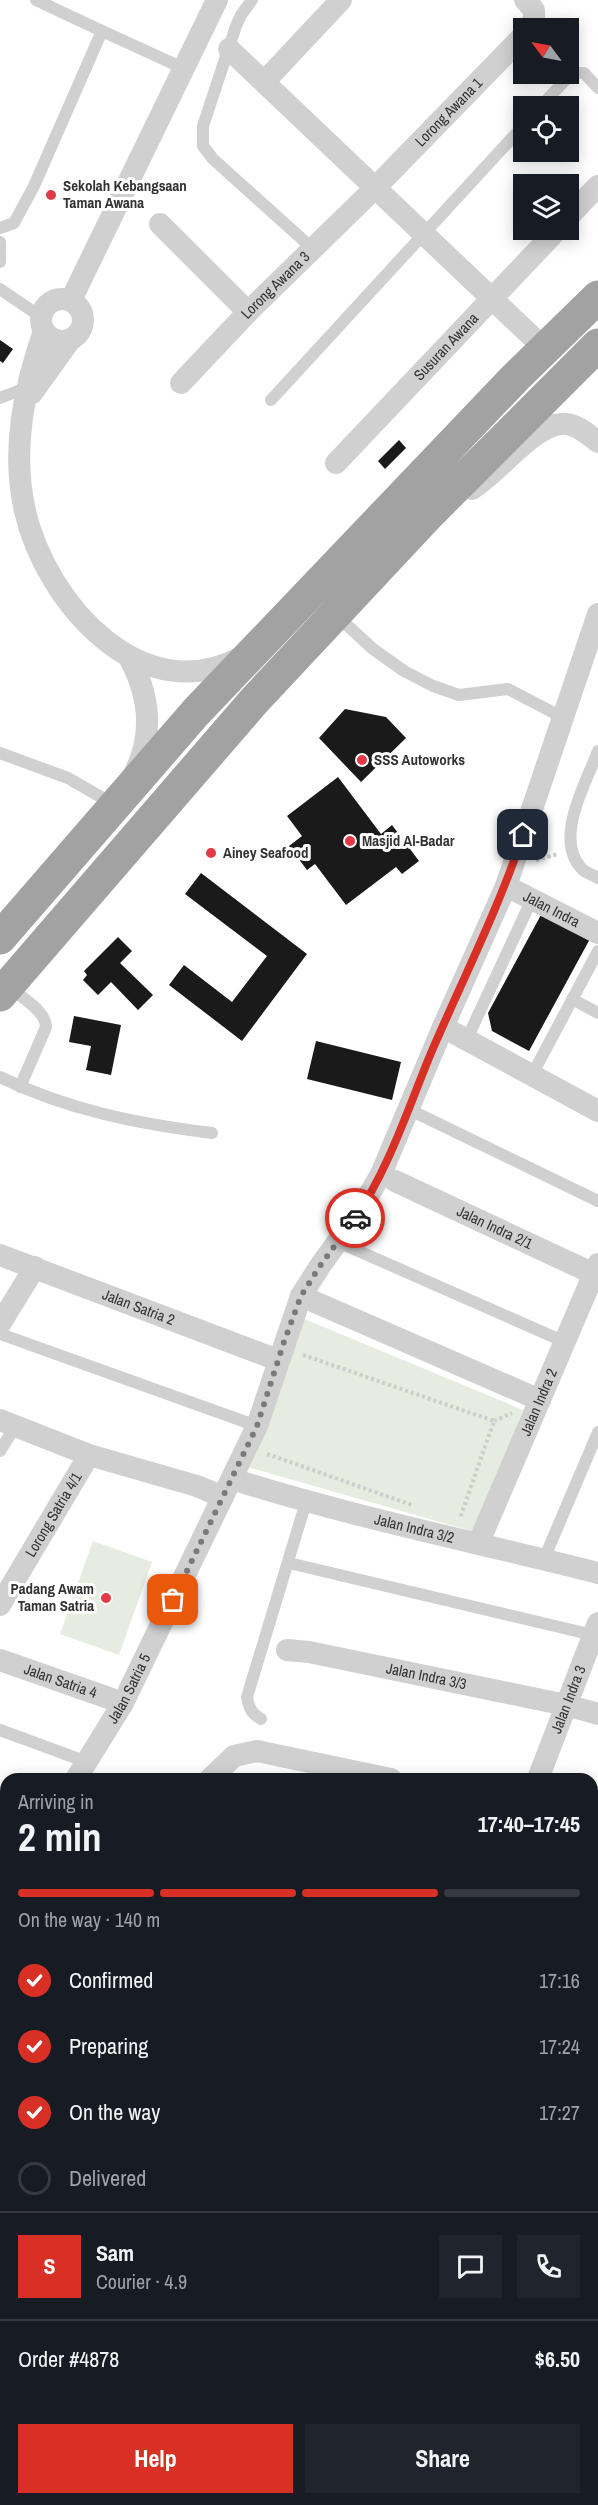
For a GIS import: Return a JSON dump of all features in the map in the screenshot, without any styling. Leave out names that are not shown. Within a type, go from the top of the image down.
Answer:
[{"type":"highway","points":[[0,938],[115,805],[255,650],[598,297]]},
{"type":"highway","points":[[4,991],[254,701],[429,514],[598,345]]},
{"type":"street","points":[[71,300],[217,0]]},
{"type":"street","points":[[265,81],[340,0]]},
{"type":"street","points":[[525,0],[534,10],[534,18]]},
{"type":"street","name":"Lorong Awana 1","points":[[374,189],[513,46]]},
{"type":"street","points":[[230,49],[374,189],[424,233],[545,349]]},
{"type":"street","points":[[579,206],[598,186]]},
{"type":"street","name":"Lorong Awana 3","points":[[181,382],[312,248],[374,189]]},
{"type":"street","points":[[160,224],[248,312]]},
{"type":"street","name":"Susuran Awana","points":[[336,463],[547,240]]},
{"type":"street","points":[[21,416],[41,379],[70,340],[81,331],[84,324],[81,309],[71,300],[63,298],[49,303],[26,388],[21,416],[19,456],[24,509],[39,556],[60,592],[82,619],[130,659],[161,669],[193,671],[225,664],[255,650]]},
{"type":"street","points":[[42,324],[55,340],[70,340]]},
{"type":"street","points":[[429,514],[483,482],[542,429],[563,423],[583,430],[598,442]]},
{"type":"street","name":"Jalan Satria 5","points":[[81,1770],[123,1703],[257,1426],[288,1357],[301,1296],[359,1212],[381,1174],[506,886],[562,717],[596,624]]},
{"type":"street","points":[[115,805],[140,762],[147,736],[144,691],[130,659]]},
{"type":"street","name":"Jalan Indra","points":[[506,886],[598,933]]},
{"type":"street","points":[[443,1027],[598,1111]]},
{"type":"street","name":"Jalan Indra 2/1","points":[[395,1180],[596,1269]]},
{"type":"street","name":"Jalan Satria 2","points":[[0,1255],[288,1357]]},
{"type":"street","points":[[0,1324],[35,1268]]},
{"type":"street","name":"Jalan Indra 2","points":[[479,1542],[596,1269]]},
{"type":"street","points":[[301,1296],[540,1400]]},
{"type":"street","name":"Jalan Indra 3/2","points":[[8,1423],[89,1455],[197,1486],[228,1488],[306,1502],[479,1542],[598,1573]]},
{"type":"street","name":"Lorong Satria 4/1","points":[[0,1605],[89,1455]]},
{"type":"street","name":"Jalan Indra 3","points":[[540,1773],[596,1629]]},
{"type":"street","name":"Jalan Indra 3/3","points":[[287,1650],[309,1652],[566,1705],[598,1714]]},
{"type":"street","name":"Jalan Satria 4","points":[[0,1660],[123,1703]]},
{"type":"street","points":[[216,1773],[234,1756],[257,1751],[362,1773]]},
{"type":"lane","points":[[36,0],[185,69]]},
{"type":"lane","points":[[252,0],[241,15],[203,126],[203,146],[213,159],[312,248]]},
{"type":"lane","points":[[0,228],[14,223],[34,186],[102,31]]},
{"type":"lane","points":[[550,96],[572,73],[584,73],[598,88]]},
{"type":"lane","points":[[271,400],[513,137]]},
{"type":"lane","points":[[0,242],[0,262]]},
{"type":"lane","points":[[0,289],[42,324]]},
{"type":"lane","points":[[0,398],[26,388]]},
{"type":"lane","points":[[335,614],[373,650],[404,671],[433,686],[459,695],[508,689],[562,717]]},
{"type":"lane","points":[[598,751],[570,825],[570,850],[582,869],[598,878]]},
{"type":"lane","points":[[0,753],[68,778],[115,805]]},
{"type":"lane","points":[[467,1039],[532,898]]},
{"type":"lane","points":[[532,1075],[598,951]]},
{"type":"lane","points":[[4,991],[40,1014],[46,1022],[46,1027],[20,1087]]},
{"type":"lane","points":[[572,999],[598,1013]]},
{"type":"lane","points":[[0,1077],[57,1101],[134,1122],[212,1133]]},
{"type":"lane","points":[[408,1109],[598,1201]]},
{"type":"lane","points":[[338,1242],[565,1342]]},
{"type":"lane","points":[[0,1334],[257,1426]]},
{"type":"lane","points":[[0,1451],[8,1423]]},
{"type":"lane","points":[[544,1559],[598,1432]]},
{"type":"lane","points":[[261,1719],[249,1708],[247,1697],[306,1502]]},
{"type":"lane","points":[[289,1563],[596,1629]]},
{"type":"lane","points":[[264,1643],[287,1650]]},
{"type":"lane","points":[[0,1730],[81,1770]]},
{"type":"path","points":[[516,855],[530,862],[570,850]]},
{"type":"path","points":[[288,1357],[494,1421],[459,1521]]},
{"type":"path","points":[[263,1452],[416,1506]]},
{"type":"shaded area","points":[[302,1318],[523,1410],[475,1532],[241,1465]]},
{"type":"shaded area","name":"Padang Awam Taman Satria","points":[[93,1541],[152,1562],[119,1655],[60,1634]]},
{"type":"building","points":[[0,340],[13,349],[3,363],[0,361]]},
{"type":"building","points":[[399,440],[406,448],[385,469],[378,461]]},
{"type":"building","name":"SSS Autoworks","points":[[345,709],[386,717],[406,738],[361,782],[319,738]]},
{"type":"building","name":"Masjid Al-Badar","points":[[338,777],[381,834],[392,825],[419,861],[402,874],[396,867],[346,905],[315,864],[307,870],[289,846],[302,836],[287,816]]},
{"type":"building","points":[[201,873],[307,954],[242,1041],[169,985],[184,965],[232,1002],[267,956],[185,894]]},
{"type":"building","points":[[542,913],[591,937],[529,1051],[492,1031],[488,1013]]},
{"type":"building","points":[[118,937],[132,951],[120,963],[153,995],[138,1010],[111,982],[98,995],[83,980],[87,975],[84,971]]},
{"type":"building","points":[[74,1016],[121,1025],[111,1075],[86,1070],[91,1046],[69,1042]]},
{"type":"building","points":[[316,1041],[401,1062],[392,1100],[307,1079]]},
{"type":"way so far","points":[[173,1600],[257,1426],[301,1296],[355,1218]]},
{"type":"place","name":"Sekolah Kebangsaan Taman Awana","points":[[51,195]]},
{"type":"place","name":"SSS Autoworks","points":[[362,760]]},
{"type":"place","name":"Masjid Al-Badar","points":[[350,841]]},
{"type":"place","name":"Ainey Seafood","points":[[211,853]]},
{"type":"place","name":"Padang Awam Taman Satria","points":[[106,1598]]},
{"type":"route","points":[[355,1218],[381,1174],[443,1027],[496,910],[523,835]]}]
